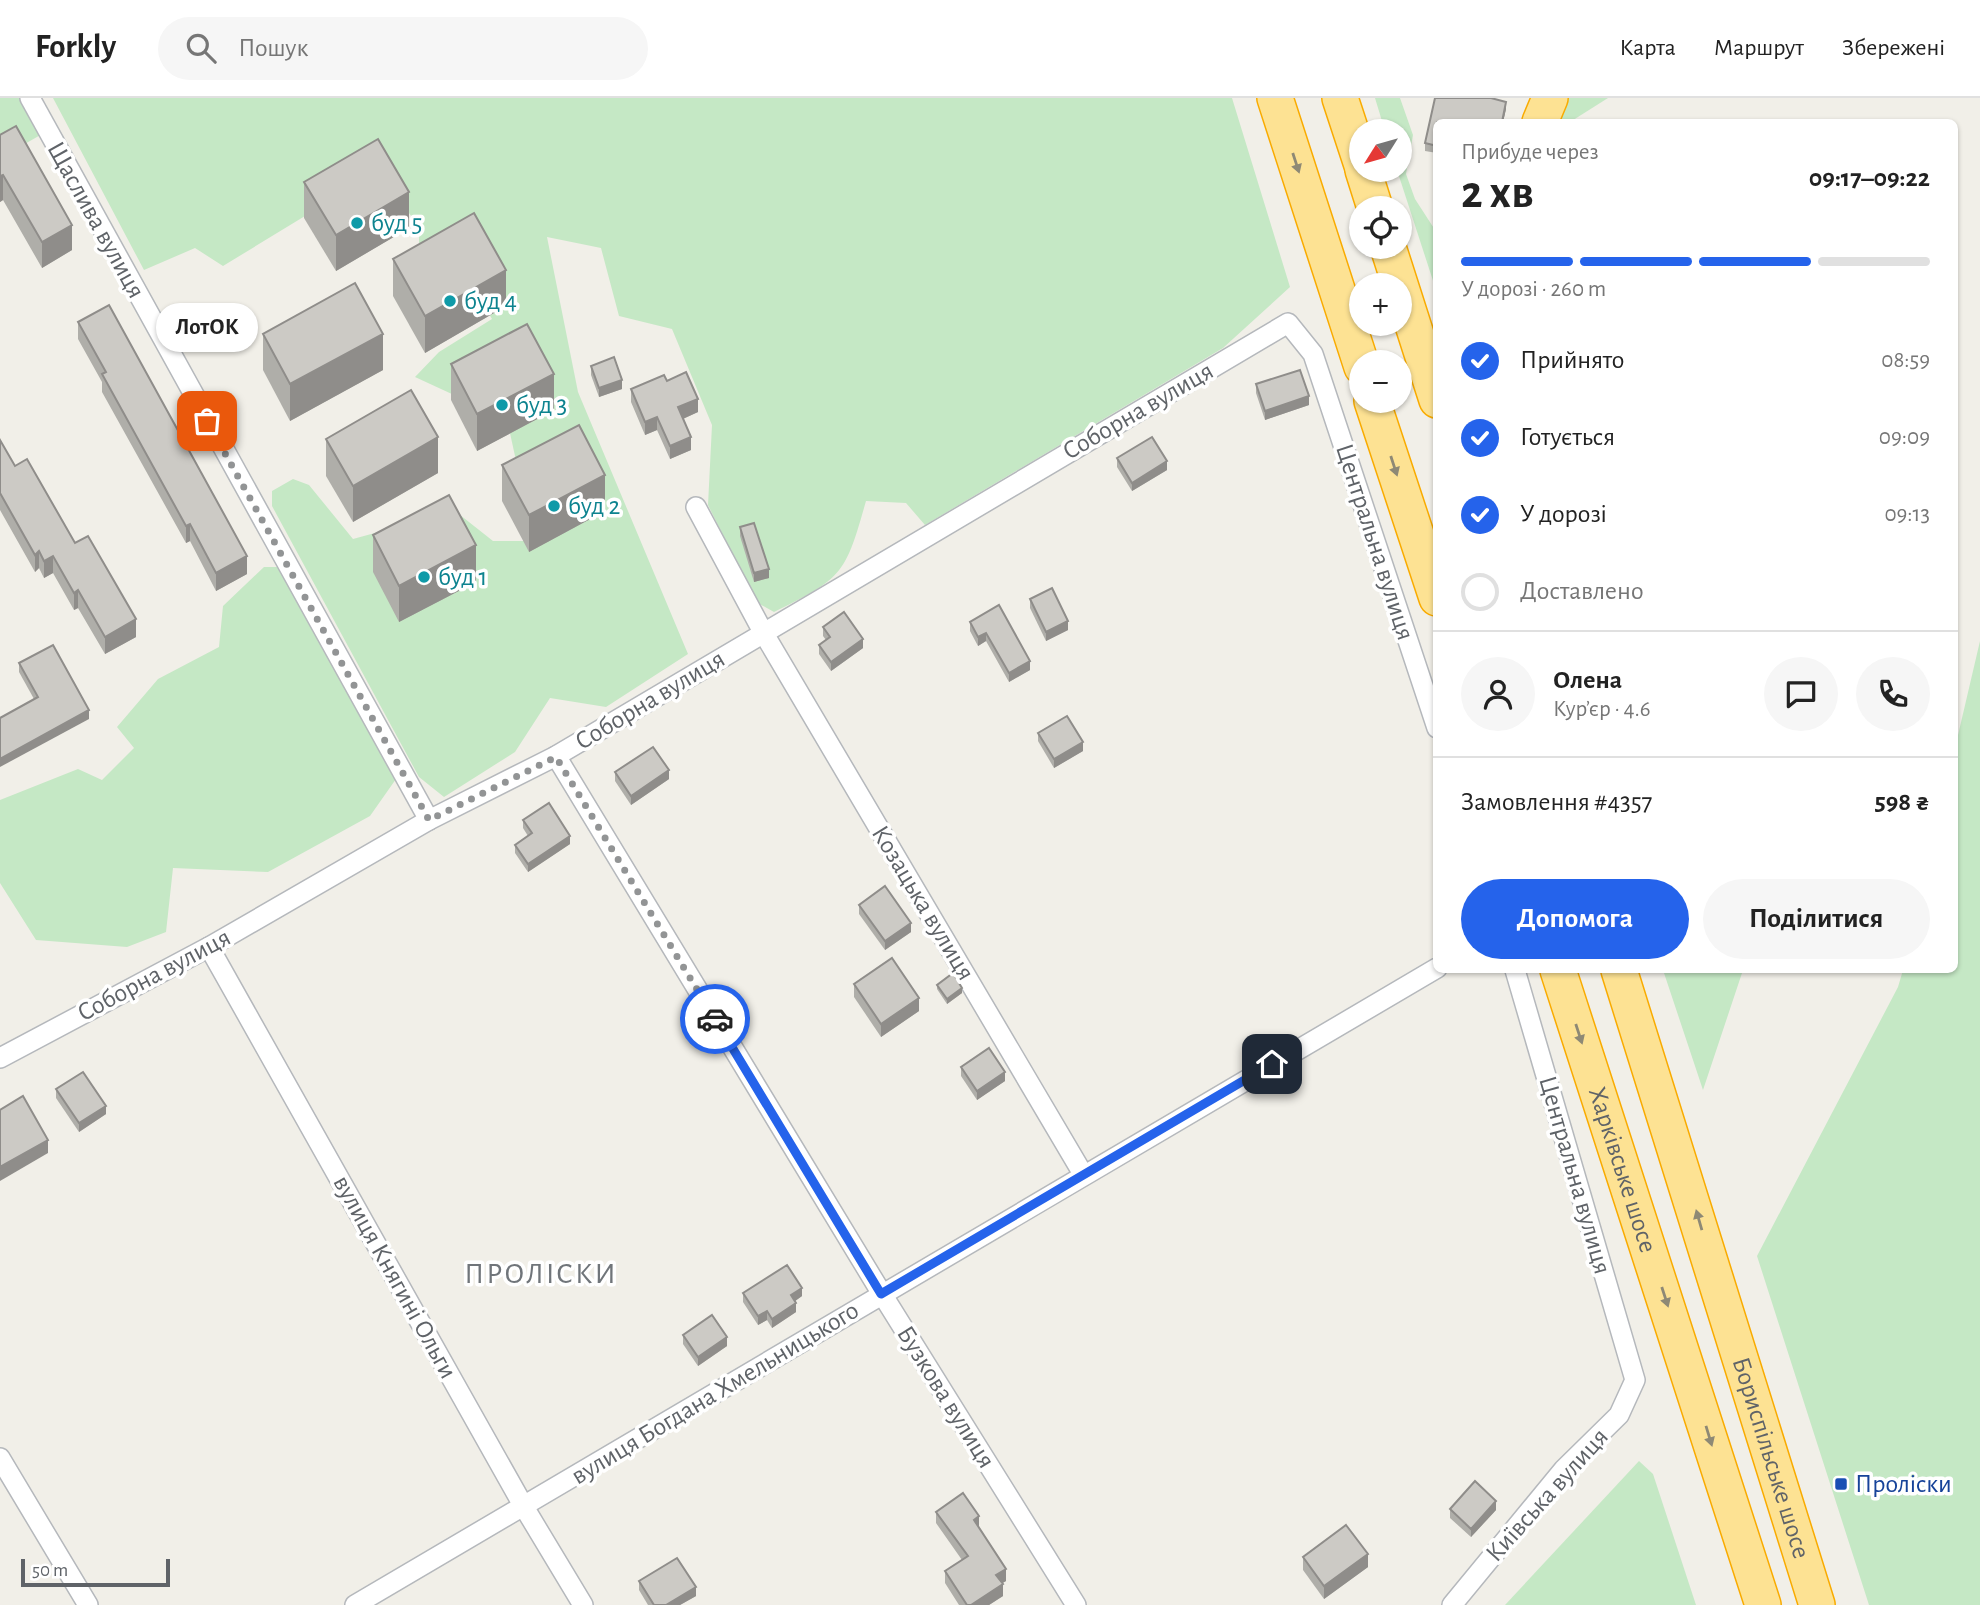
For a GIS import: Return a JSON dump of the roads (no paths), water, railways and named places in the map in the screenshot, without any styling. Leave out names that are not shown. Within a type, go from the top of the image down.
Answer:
[{"type":"highway","points":[[1275,98],[1357,350]]},
{"type":"highway","points":[[1340,98],[1349,125]]},
{"type":"highway","points":[[1541,119],[1550,98]]},
{"type":"highway","points":[[1392,259],[1433,388]]},
{"type":"highway","points":[[1377,413],[1433,586]]},
{"type":"highway","name":"Харківське шосе","points":[[1559,973],[1689,1371]]},
{"type":"highway","name":"Бориспільське шосе","points":[[1620,973],[1817,1605]]},
{"type":"highway","name":"Бориспільське шосе","points":[[1689,1371],[1763,1605]]},
{"type":"street","name":"Щаслива вулиця","points":[[30,98],[429,820]]},
{"type":"street","name":"Соборна вулиця","points":[[0,1058],[209,947],[429,820],[556,757],[1288,323]]},
{"type":"street","name":"Центральна вулиця","points":[[1288,323],[1313,354],[1433,716]]},
{"type":"street","name":"Козацька вулиця","points":[[696,507],[763,632],[1083,1174]]},
{"type":"street","name":"Бузкова вулиця","points":[[556,757],[881,1294],[1076,1605]]},
{"type":"street","name":"вулиця Княгині Ольги","points":[[209,947],[524,1507],[583,1605]]},
{"type":"street","name":"вулиця Богдана Хмельницького","points":[[355,1605],[1433,970]]},
{"type":"street","name":"Центральна вулиця","points":[[1516,973],[1635,1380]]},
{"type":"street","name":"Київська вулиця","points":[[1452,1605],[1564,1469],[1619,1415],[1635,1380]]},
{"type":"street","points":[[0,1458],[88,1605]]},
{"type":"place","name":"буд 5","points":[[357,223]]},
{"type":"place","name":"буд 4","points":[[450,301]]},
{"type":"place","name":"буд 3","points":[[502,405]]},
{"type":"place","name":"ЛотОК","points":[[207,421]]},
{"type":"place","name":"буд 2","points":[[554,506]]},
{"type":"place","name":"буд 1","points":[[424,577]]},
{"type":"place","name":"Проліски","points":[[1841,1484]]},
{"type":"district","name":"ПРОЛІСКИ","points":[[541,1274]]}]
